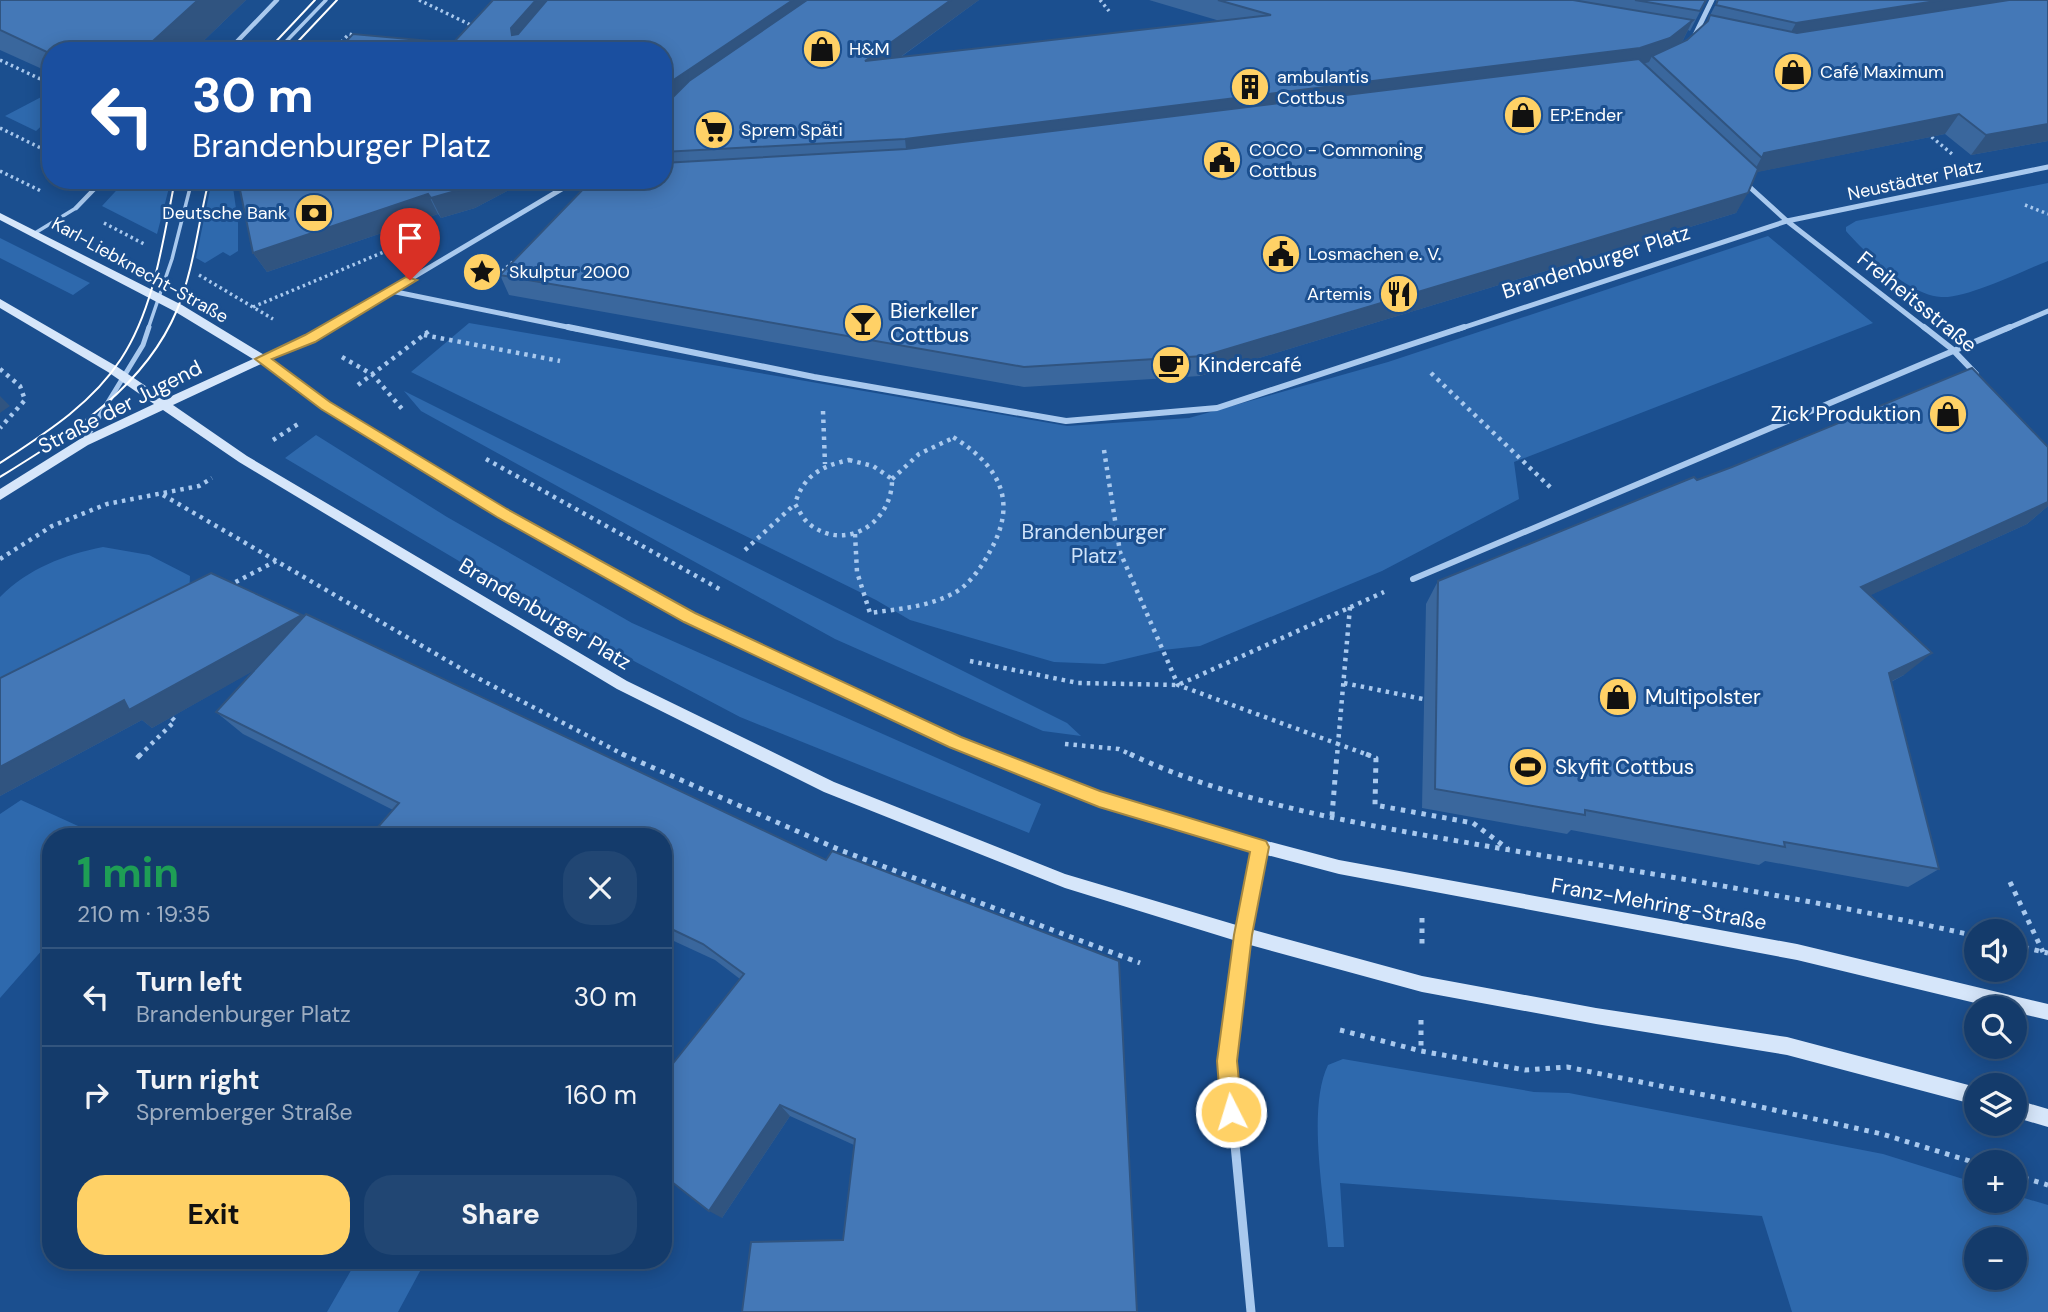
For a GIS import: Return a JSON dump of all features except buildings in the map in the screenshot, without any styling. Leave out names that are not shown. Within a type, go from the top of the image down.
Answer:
[{"type":"main road","name":"Karl-Liebknecht-Straße","points":[[0,216],[159,299],[262,359]]},
{"type":"main road","points":[[0,303],[60,336],[162,403]]},
{"type":"main road","name":"Straße der Jugend","points":[[0,495],[83,442],[162,403],[262,359]]},
{"type":"main road","points":[[262,359],[326,405],[502,513],[689,617],[955,742],[1099,799],[1260,847]]},
{"type":"main road","name":"Brandenburger Platz","points":[[162,403],[243,458],[622,685],[829,787],[1065,881],[1243,935]]},
{"type":"main road","name":"Franz-Mehring-Straße","points":[[1260,847],[1339,867],[1797,952],[2048,1012]]},
{"type":"main road","points":[[1243,935],[1422,984],[1596,1016],[1787,1046],[1964,1093]]},
{"type":"main road","points":[[2027,1112],[2048,1118]]},
{"type":"street","points":[[237,42],[277,0]]},
{"type":"street","points":[[1688,46],[1699,30],[1712,0]]},
{"type":"street","points":[[1699,30],[1711,32]]},
{"type":"street","points":[[1681,35],[1695,37]]},
{"type":"street","name":"Neustädter Platz","points":[[1787,220],[2048,167]]},
{"type":"street","name":"Freiheitsstraße","points":[[1735,172],[1787,220],[1952,349],[1981,379]]},
{"type":"street","points":[[76,208],[94,189]]},
{"type":"street","points":[[262,359],[310,338],[561,189]]},
{"type":"street","name":"Brandenburger Platz","points":[[391,291],[814,376],[1066,421],[1217,408],[1406,348],[1787,220]]},
{"type":"street","points":[[1413,579],[1952,349],[2048,311]]},
{"type":"street","points":[[1251,1312],[1227,1061],[1243,935],[1260,847]]},
{"type":"lane","points":[[286,42],[326,0]]},
{"type":"lane","points":[[83,442],[143,345],[172,259],[190,189]]},
{"type":"lane","points":[[35,233],[76,208]]},
{"type":"path","points":[[419,0],[477,28]]},
{"type":"path","points":[[1100,0],[1109,11]]},
{"type":"path","points":[[341,42],[349,34],[362,36]]},
{"type":"path","points":[[0,60],[42,80]]},
{"type":"path","points":[[0,128],[42,149]]},
{"type":"path","points":[[1927,133],[1983,181]]},
{"type":"path","points":[[135,239],[310,338]]},
{"type":"path","points":[[423,335],[570,363]]},
{"type":"path","points":[[1406,348],[1529,467]]},
{"type":"path","points":[[0,369],[20,386],[24,400],[0,428]]},
{"type":"path","points":[[373,375],[409,416]]},
{"type":"path","points":[[814,376],[824,412],[825,464]]},
{"type":"path","points":[[810,410],[837,415]]},
{"type":"path","points":[[795,504],[810,526],[828,533],[855,534],[882,518],[893,503],[892,479],[919,454],[955,437],[1024,414]]},
{"type":"path","points":[[1099,418],[1120,552],[1178,685]]},
{"type":"path","points":[[855,534],[857,572],[870,613],[927,604],[957,592],[994,547],[1004,517],[1004,489],[986,459],[955,437],[942,435]]},
{"type":"path","points":[[480,456],[729,594]]},
{"type":"path","points":[[745,550],[795,504],[797,490],[808,475],[825,464],[849,460],[873,466],[892,479]]},
{"type":"path","points":[[0,559],[63,521],[107,504],[163,495],[495,688],[662,773],[806,836],[1140,963]]},
{"type":"path","points":[[216,592],[277,561]]},
{"type":"path","points":[[1178,685],[1413,579]]},
{"type":"path","points":[[1332,816],[1350,607]]},
{"type":"path","points":[[970,662],[1078,683],[1178,685],[1376,758],[1375,805],[1473,823],[1508,850]]},
{"type":"path","points":[[1344,683],[1423,699]]},
{"type":"path","points":[[137,758],[174,721],[171,717]]},
{"type":"path","points":[[1061,744],[1119,749],[1181,778],[1332,816],[1508,850],[1872,912],[1964,933]]},
{"type":"path","points":[[2010,882],[2046,953]]},
{"type":"path","points":[[2027,948],[2046,953]]},
{"type":"path","points":[[1340,1030],[1421,1051],[1525,1070],[1567,1067],[1734,1101],[1882,1134],[1964,1159]]},
{"type":"path","points":[[2027,1179],[2048,1185]]},
{"type":"green space","points":[[42,97],[42,125],[36,131],[5,116]]},
{"type":"green space","points":[[2048,183],[2048,261],[1965,294],[1941,297],[1916,289],[1889,272],[1846,231],[1846,227],[1856,221]]},
{"type":"green space","points":[[118,189],[169,189],[157,234],[102,206]]},
{"type":"green space","points":[[210,189],[233,189],[238,223],[238,251],[230,256],[223,252],[205,263],[196,258]]},
{"type":"green space","name":"Brandenburger Platz","points":[[1768,236],[1873,323],[1514,462],[1519,499],[1382,571],[1200,646],[1163,650],[1104,664],[1054,662],[910,620],[876,600],[411,372],[469,323],[1067,426],[1189,418],[1388,362]]},
{"type":"green space","points":[[0,238],[90,283],[73,295],[0,258]]},
{"type":"green space","points":[[404,391],[1067,723],[1081,736],[1043,731],[835,639],[421,411]]},
{"type":"green space","points":[[316,435],[447,517],[632,623],[1041,804],[1029,833],[740,717],[577,631],[285,458]]},
{"type":"green space","points":[[103,547],[149,555],[190,576],[189,597],[0,691],[0,597],[23,578],[48,564]]},
{"type":"green space","points":[[21,800],[82,828],[42,828],[42,950],[0,998],[0,814]]},
{"type":"green space","points":[[1343,1059],[1534,1092],[1569,1093],[1883,1154],[1964,1179],[1964,1213],[2027,1213],[2027,1199],[2048,1205],[2048,1312],[1792,1312],[1762,1216],[1340,1183],[1344,1247],[1328,1247],[1318,1128],[1322,1083],[1328,1065]]},
{"type":"green space","points":[[352,1269],[421,1269],[398,1312],[327,1312]]},
{"type":"tram line","points":[[275,42],[315,0]]},
{"type":"tram line","points":[[297,42],[337,0]]},
{"type":"tram line","points":[[0,463],[82,404],[121,359],[133,339],[150,295],[173,189]]},
{"type":"tram line","points":[[0,477],[52,444],[102,407],[125,386],[163,338],[183,294],[207,189]]},
{"type":"place","name":"H&M","points":[[822,49]]},
{"type":"place","name":"Café Maximum","points":[[1793,72]]},
{"type":"place","name":"ambulantis Cottbus","points":[[1250,87]]},
{"type":"place","name":"EP:Ender","points":[[1523,115]]},
{"type":"place","name":"Sprem Späti","points":[[714,130]]},
{"type":"place","name":"COCO - Commoning Cottbus","points":[[1222,160]]},
{"type":"place","name":"Deutsche Bank","points":[[314,213]]},
{"type":"place","name":"Losmachen e. V.","points":[[1281,254]]},
{"type":"place","name":"Skulptur 2000","points":[[482,272]]},
{"type":"place","name":"Artemis","points":[[1399,294]]},
{"type":"place","name":"Bierkeller Cottbus","points":[[863,323]]},
{"type":"place","name":"Kindercafé","points":[[1171,365]]},
{"type":"place","name":"Zick Produktion","points":[[1948,414]]},
{"type":"place","name":"Multipolster","points":[[1618,697]]},
{"type":"place","name":"Skyfit Cottbus","points":[[1528,767]]},
{"type":"route","points":[[410,280],[310,338],[262,359],[326,405],[502,513],[689,617],[955,742],[1099,799],[1260,847],[1243,935],[1227,1061],[1231,1112]]}]
